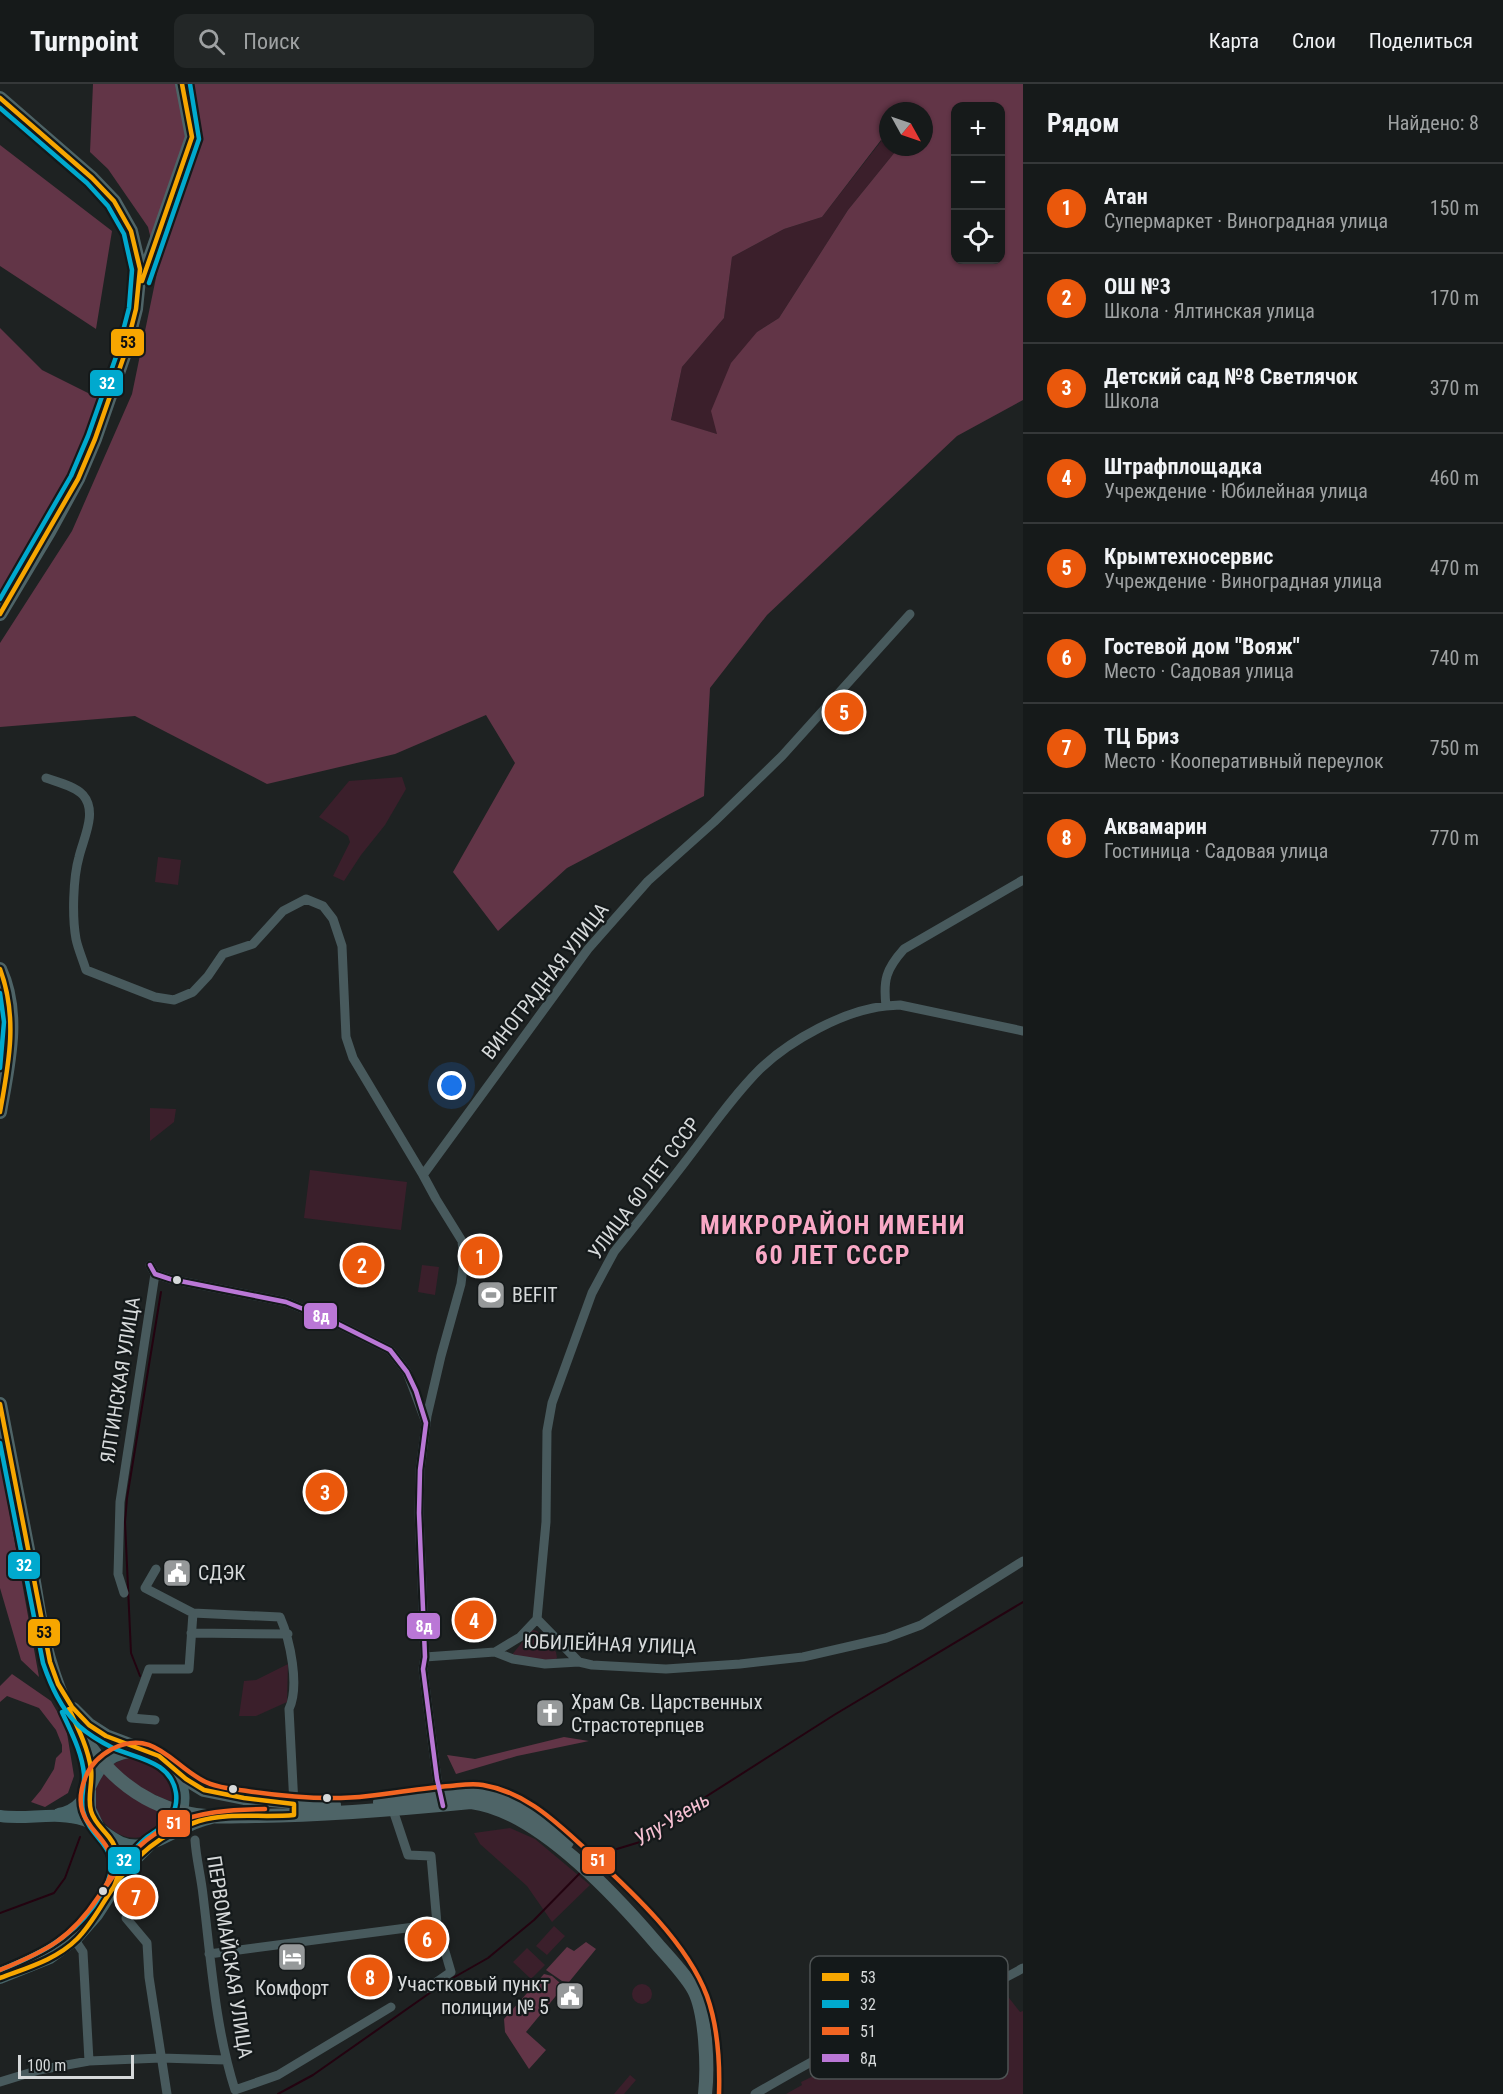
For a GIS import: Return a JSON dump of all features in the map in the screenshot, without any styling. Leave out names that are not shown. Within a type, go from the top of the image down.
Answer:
[{"type":"highway","points":[[139,289],[192,136],[182,84]]},
{"type":"highway","points":[[0,98],[92,178],[114,201],[131,231],[140,269],[136,309],[124,356],[95,439],[78,479],[0,614]]},
{"type":"highway","points":[[0,969],[7,991],[11,1024],[10,1049],[0,1112]]},
{"type":"highway","points":[[0,1404],[50,1662],[77,1726],[103,1764],[134,1791],[153,1802],[182,1813],[218,1817],[294,1809],[442,1800]]},
{"type":"highway","points":[[58,1684],[72,1707],[89,1725],[106,1736],[159,1756],[186,1779],[204,1790],[294,1809],[393,1810],[476,1791],[500,1797],[548,1826],[582,1861],[654,1927],[675,1954],[696,1988],[706,2024],[711,2066],[711,2093]]},
{"type":"main road","points":[[77,1726],[86,1750],[91,1784],[90,1809],[117,1852],[120,1864],[117,1882]]},
{"type":"main road","points":[[49,1816],[76,1808],[103,1764],[115,1755],[130,1751],[145,1751]]},
{"type":"main road","points":[[0,1978],[50,1958],[75,1941],[97,1915],[128,1867],[177,1822],[182,1813],[184,1792],[177,1773],[170,1765]]},
{"type":"main road","points":[[0,1816],[10,1818],[73,1817],[86,1820],[104,1833],[130,1845],[157,1840],[192,1823],[218,1817]]},
{"type":"street","name":"ВИНОГРАДНАЯ УЛИЦА","points":[[423,1175],[588,950],[648,881],[714,822],[782,756],[910,614]]},
{"type":"street","points":[[46,778],[75,789],[83,795],[90,812],[76,873],[75,902],[76,940],[86,970],[155,997],[174,1000],[193,992],[224,954],[253,944],[283,910],[306,899],[323,906],[333,919],[342,946],[346,1037],[353,1058],[462,1241],[464,1260],[461,1284],[441,1356],[426,1423],[420,1470],[419,1513],[425,1680],[442,1800]]},
{"type":"street","points":[[886,1006],[884,989],[890,965],[904,949],[1023,880]]},
{"type":"street","name":"УЛИЦА 60 ЛЕТ СССР","points":[[537,1618],[546,1522],[547,1431],[552,1403],[562,1372],[592,1293],[614,1252],[729,1104],[774,1056],[826,1025],[859,1011],[900,1005],[1023,1031]]},
{"type":"street","name":"ЯЛТИНСКАЯ УЛИЦА","points":[[124,1593],[118,1574],[120,1502],[152,1269],[170,1279],[286,1302],[337,1323],[390,1350],[407,1372],[426,1423]]},
{"type":"street","name":"ЮБИЛЕЙНАЯ УЛИЦА","points":[[425,1657],[495,1652],[513,1659],[545,1664],[579,1662],[592,1665],[666,1669],[803,1657],[875,1641],[921,1625],[1023,1561]]},
{"type":"street","points":[[156,1569],[146,1588],[193,1613],[280,1617],[288,1634],[291,1648],[294,1697],[289,1710],[294,1809]]},
{"type":"street","points":[[155,1720],[131,1718],[149,1669],[189,1669],[193,1613]]},
{"type":"street","points":[[495,1652],[520,1637],[537,1618],[579,1662]]},
{"type":"street","points":[[191,1633],[288,1634]]},
{"type":"street","points":[[393,1810],[408,1855],[430,1856],[437,1924],[451,1972],[428,1988]]},
{"type":"street","name":"ПЕРВОМАЙСКАЯ УЛИЦА","points":[[195,1840],[209,1954],[226,2060],[235,2090],[278,2075],[391,2007]]},
{"type":"street","points":[[126,1918],[147,1943],[149,1977],[167,2094]]},
{"type":"street","points":[[209,1954],[437,1924]]},
{"type":"street","points":[[75,1941],[83,1952],[88,2061]]},
{"type":"street","points":[[1008,1976],[1023,1968]]},
{"type":"street","points":[[0,2082],[39,2070],[88,2061],[161,2058],[226,2060]]},
{"type":"street","points":[[755,2094],[810,2062]]},
{"type":"shaded area","points":[[93,84],[1023,84],[1023,400],[957,436],[767,615],[710,688],[704,796],[567,868],[498,931],[453,872],[515,763],[486,715],[395,754],[267,784],[135,716],[0,727],[0,643],[72,531],[132,394],[158,268],[148,227],[108,169],[90,152]],"holes":[[[879,102],[933,102],[933,156],[892,156],[848,210],[779,318],[757,332],[731,363],[711,411],[717,434],[671,420],[682,367],[724,318],[732,257],[784,229],[822,217],[879,143]]]},
{"type":"shaded area","points":[[879,144],[879,156],[892,156],[848,210],[779,318],[757,332],[717,434],[671,421],[682,367],[724,318],[732,257],[784,229],[822,217]]},
{"type":"shaded area","points":[[0,145],[112,231],[96,329],[0,266]]},
{"type":"shaded area","points":[[0,328],[42,370],[100,399],[85,439],[59,494],[0,595]]},
{"type":"shaded area","points":[[402,777],[406,789],[385,825],[344,881],[333,876],[350,842],[348,836],[319,817],[349,781]]},
{"type":"shaded area","points":[[158,857],[181,860],[178,885],[155,882]]},
{"type":"shaded area","points":[[150,1108],[176,1109],[174,1122],[150,1141]]},
{"type":"shaded area","points":[[310,1170],[407,1182],[401,1230],[304,1218]]},
{"type":"shaded area","points":[[422,1265],[439,1267],[435,1295],[418,1292]]},
{"type":"shaded area","points":[[0,1460],[39,1677],[21,1660],[0,1588]]},
{"type":"shaded area","points":[[532,1630],[537,1631],[556,1652],[557,1658],[553,1661],[511,1656]]},
{"type":"shaded area","points":[[288,1664],[287,1702],[256,1716],[239,1716],[244,1681],[256,1680]]},
{"type":"shaded area","points":[[12,1674],[51,1701],[66,1727],[74,1776],[68,1793],[45,1807],[31,1802],[54,1769],[56,1758],[62,1752],[62,1745],[56,1730],[39,1708],[7,1696],[0,1702],[0,1686]]},
{"type":"shaded area","points":[[564,1737],[589,1741],[517,1756],[456,1774],[447,1755],[475,1759]]},
{"type":"shaded area","points":[[129,1757],[149,1760],[164,1768],[172,1782],[174,1802],[141,1787],[113,1764]]},
{"type":"shaded area","points":[[103,1773],[112,1781],[170,1814],[157,1830],[143,1837],[128,1837],[114,1831],[102,1820],[96,1806],[96,1790]]},
{"type":"shaded area","points":[[510,1828],[535,1839],[590,1885],[552,1922],[527,1886],[480,1844],[474,1833]]},
{"type":"shaded area","points":[[554,1926],[565,1936],[547,1955],[536,1946]]},
{"type":"shaded area","points":[[586,1942],[596,1949],[569,1982],[562,1981],[546,1970],[567,1947],[574,1951]]},
{"type":"shaded area","points":[[527,1948],[545,1965],[531,1979],[513,1962]]},
{"type":"shaded area","points":[[544,1974],[552,1976],[560,1983],[560,1991],[526,2032],[546,2050],[529,2069],[505,2032],[504,2019]]},
{"type":"shaded area","points":[[642,1984],[649,1987],[652,1994],[649,2001],[642,2004],[635,2001],[632,1994],[635,1987]]},
{"type":"shaded area","points":[[1008,1997],[1020,2012],[1023,2011],[1023,2094],[786,2094],[802,2085],[801,2082],[810,2078],[1008,2079]]},
{"type":"shaded area","points":[[630,2075],[636,2080],[624,2094],[614,2094]]},
{"type":"waterway","points":[[140,1676],[131,1653],[125,1522],[161,1292]]},
{"type":"waterway","name":"Улу-Узень","points":[[588,1865],[597,1855],[640,1842],[685,1810],[834,1715],[1023,1602]]},
{"type":"waterway","points":[[0,1913],[54,1893],[65,1878],[80,1837]]},
{"type":"waterway","name":"Улу-Узень","points":[[278,2094],[313,2075],[444,1983],[488,1958],[534,1920],[582,1871]]},
{"type":"transit line","name":"53","points":[[142,281],[192,137],[182,84]]},
{"type":"transit line","name":"32","points":[[149,283],[199,139],[190,84]]},
{"type":"transit line","name":"53","points":[[0,98],[92,178],[114,201],[131,231],[140,269],[136,309],[124,356],[95,439],[78,479],[0,614]]},
{"type":"transit line","name":"32","points":[[0,108],[87,183],[108,206],[124,234],[132,270],[129,308],[117,354],[88,436],[71,476],[0,599]]},
{"type":"transit line","name":"53","points":[[0,969],[6,987],[10,1022],[9,1058],[0,1112]]},
{"type":"transit line","name":"32","points":[[0,993],[4,1022],[0,1068]]},
{"type":"transit line","name":"8д","points":[[150,1265],[155,1274],[170,1279],[286,1302],[328,1319],[390,1350],[407,1372],[416,1391],[426,1423],[420,1470],[419,1513],[425,1657],[423,1669],[437,1779],[443,1806]]},
{"type":"transit line","name":"53","points":[[0,1404],[50,1662],[58,1684],[72,1707],[89,1725],[106,1736],[159,1756],[186,1779],[204,1790],[294,1804],[294,1815],[210,1818],[172,1832],[149,1848],[128,1868],[87,1928],[69,1946],[40,1963],[0,1978]]},
{"type":"transit line","name":"32","points":[[0,1443],[43,1663],[53,1689],[62,1705],[79,1726],[113,1748],[160,1768],[168,1774],[176,1793],[176,1804],[170,1819],[142,1842],[126,1859],[84,1919],[51,1945],[0,1970]]},
{"type":"transit line","name":"53","points":[[69,1709],[90,1761],[92,1815],[113,1843],[118,1856],[117,1876],[113,1889]]},
{"type":"transit line","name":"32","points":[[62,1712],[76,1742],[83,1766],[83,1811],[87,1822],[109,1853],[111,1872],[106,1886]]},
{"type":"transit line","name":"51","points":[[0,1970],[44,1950],[68,1933],[89,1911],[108,1882],[112,1870],[110,1854],[85,1818],[81,1807],[81,1793],[91,1768],[100,1757],[112,1749],[126,1744],[150,1745],[211,1784],[292,1797],[353,1797],[462,1785],[483,1785],[516,1796],[548,1816],[622,1883],[672,1937],[698,1976],[711,2008],[718,2045],[719,2094]]},
{"type":"transit line","name":"51","points":[[107,1885],[139,1846],[174,1823],[215,1812],[265,1809]]},
{"type":"place","name":"Крымтехносервис","points":[[844,712]]},
{"type":"place","name":"Атан","points":[[480,1256]]},
{"type":"place","name":"ОШ №3","points":[[362,1265]]},
{"type":"place","name":"BEFIT","points":[[491,1295]]},
{"type":"place","name":"Детский сад №8 Светлячок","points":[[325,1492]]},
{"type":"place","name":"СДЭК","points":[[177,1573]]},
{"type":"place","name":"Штрафплощадка","points":[[474,1620]]},
{"type":"place","name":"Храм Св. Царственных Страстотерпцев","points":[[550,1713]]},
{"type":"place","name":"ТЦ Бриз","points":[[136,1897]]},
{"type":"place","name":"Гостевой дом \"Вояж\"","points":[[427,1939]]},
{"type":"place","name":"Комфорт","points":[[292,1957]]},
{"type":"place","name":"Аквамарин","points":[[370,1977]]},
{"type":"place","name":"Участковый пункт полиции № 5","points":[[570,1996]]},
{"type":"district","name":"МИКРОРАЙОН ИМЕНИ 60 ЛЕТ СССР","points":[[833,1240]]}]
